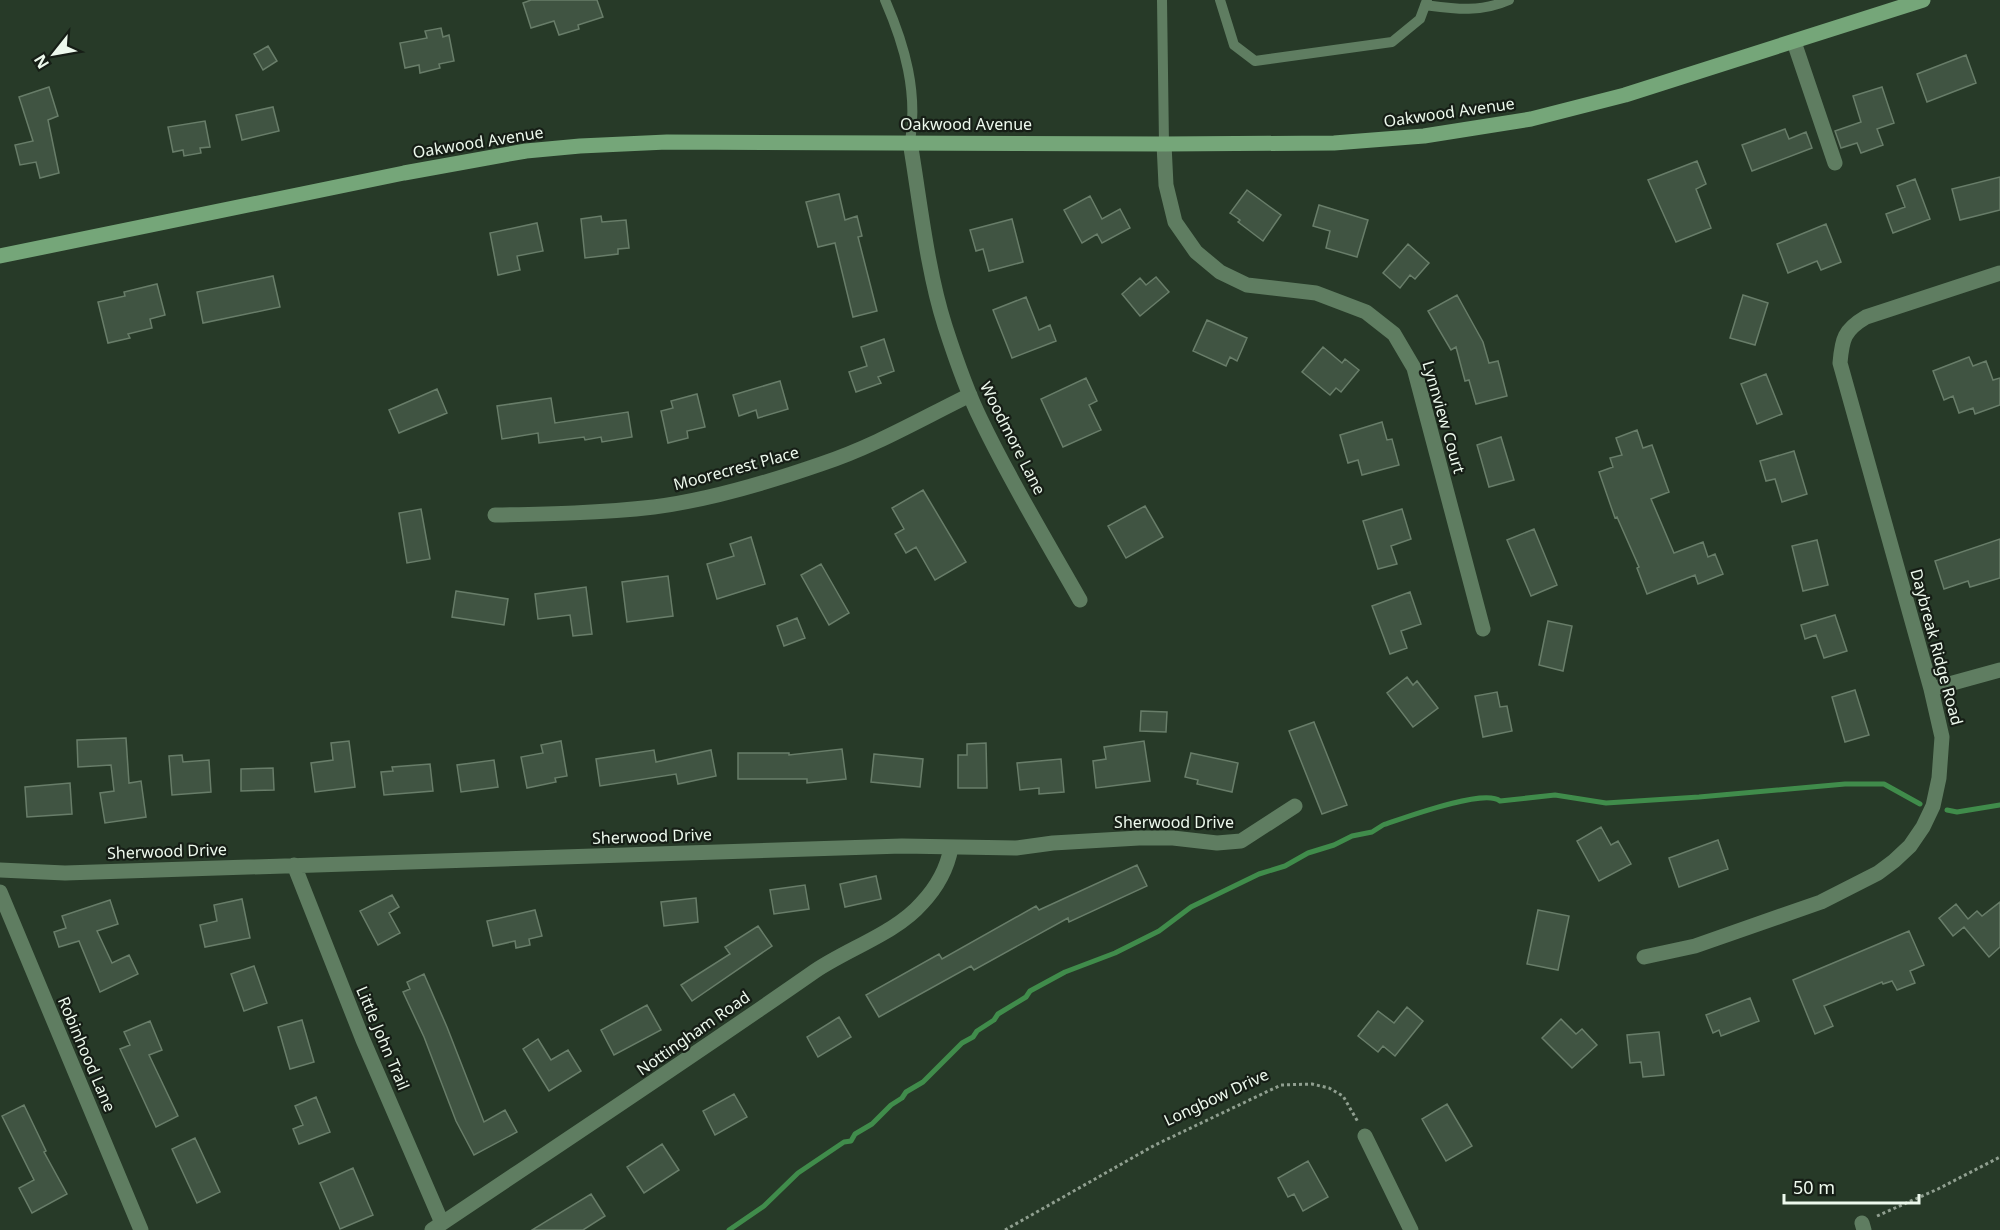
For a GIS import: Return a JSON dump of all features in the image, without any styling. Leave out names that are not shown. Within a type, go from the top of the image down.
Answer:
[{"type":"street","name":"Oakwood Avenue","points":[[0,256],[404,173],[526,151],[667,141],[1164,144],[1345,142],[1424,136],[1531,119],[1625,95],[1923,0]]},
{"type":"street","points":[[1794,42],[1835,163]]},
{"type":"street","name":"Woodmore Lane","points":[[910,142],[929,256],[945,324],[970,395],[992,441],[1080,600]]},
{"type":"street","name":"Lynnview Court","points":[[1164,144],[1166,185],[1175,222],[1196,252],[1212,266],[1247,285],[1316,293],[1366,312],[1394,334],[1414,368],[1483,629]]},
{"type":"street","name":"Daybreak Ridge Road","points":[[1644,957],[1695,946],[1821,902],[1878,873],[1910,846],[1923,827],[1933,806],[1939,778],[1942,737],[1931,689],[1840,363],[1842,340],[1852,325],[1866,318],[2000,273]]},
{"type":"street","name":"Moorecrest Place","points":[[495,515],[581,513],[655,507],[713,496],[822,464],[868,445],[970,395]]},
{"type":"street","points":[[1931,689],[2000,670]]},
{"type":"street","name":"Sherwood Drive","points":[[0,870],[64,873],[902,846],[1016,848],[1053,843],[1139,838],[1173,838],[1217,843],[1241,841],[1295,806]]},
{"type":"street","name":"Nottingham Road","points":[[437,1227],[661,1078],[830,961],[900,923],[922,904],[943,875],[951,848]]},
{"type":"street","name":"Little John Trail","points":[[294,865],[437,1227]]},
{"type":"street","name":"Robinhood Lane","points":[[0,892],[141,1230]]},
{"type":"street","points":[[1365,1136],[1411,1230]]},
{"type":"lane","points":[[885,0],[906,53],[914,119],[910,142]]},
{"type":"lane","points":[[1162,0],[1164,144]]},
{"type":"lane","points":[[1220,0],[1234,45],[1255,61],[1392,42],[1420,20],[1426,2],[1467,10],[1494,7],[1509,0]]},
{"type":"path","name":"Longbow Drive","points":[[1005,1230],[1104,1176],[1155,1145],[1281,1085],[1312,1084],[1329,1088],[1343,1096],[1365,1136]]},
{"type":"path","points":[[1863,1227],[2000,1157]]},
{"type":"building","points":[[531,0],[597,0],[603,17],[578,25],[579,29],[559,35],[554,21],[531,28],[523,3]]},
{"type":"building","points":[[441,28],[443,37],[449,35],[454,61],[439,64],[440,68],[420,73],[419,65],[405,68],[400,43],[427,38],[425,31]]},
{"type":"building","points":[[268,46],[277,61],[263,70],[254,54]]},
{"type":"building","points":[[1966,55],[1976,83],[1927,102],[1917,74]]},
{"type":"building","points":[[49,87],[58,116],[48,120],[59,173],[40,178],[36,162],[20,165],[15,145],[33,141],[19,97]]},
{"type":"building","points":[[1882,87],[1894,123],[1877,129],[1883,145],[1861,153],[1857,143],[1841,148],[1835,131],[1861,122],[1853,96]]},
{"type":"building","points":[[273,107],[279,131],[242,140],[236,115]]},
{"type":"building","points":[[205,121],[210,147],[200,148],[201,153],[184,156],[183,150],[173,152],[168,127]]},
{"type":"building","points":[[1785,129],[1789,139],[1806,132],[1812,148],[1752,171],[1742,145]]},
{"type":"building","points":[[1697,161],[1706,184],[1696,189],[1711,228],[1676,242],[1648,180]]},
{"type":"building","points":[[2000,177],[2000,210],[1960,220],[1952,189]]},
{"type":"building","points":[[1915,179],[1930,219],[1893,233],[1886,214],[1905,207],[1897,186]]},
{"type":"building","points":[[1247,190],[1281,215],[1263,241],[1230,213]]},
{"type":"building","points":[[839,194],[845,220],[857,216],[862,236],[858,237],[877,311],[853,317],[835,243],[818,247],[806,202]]},
{"type":"building","points":[[1090,196],[1102,219],[1120,209],[1130,228],[1102,243],[1097,234],[1082,243],[1064,210]]},
{"type":"building","points":[[1319,205],[1368,220],[1357,257],[1326,248],[1330,231],[1313,226]]},
{"type":"building","points":[[601,216],[602,222],[626,220],[629,248],[618,249],[618,254],[585,258],[581,219]]},
{"type":"building","points":[[1012,219],[1023,262],[989,271],[983,249],[976,251],[970,230]]},
{"type":"building","points":[[537,223],[543,251],[517,256],[520,270],[498,275],[490,233]]},
{"type":"building","points":[[1826,224],[1841,262],[1821,270],[1817,261],[1788,273],[1777,244]]},
{"type":"building","points":[[1408,244],[1429,263],[1415,279],[1410,275],[1400,288],[1383,273]]},
{"type":"building","points":[[273,276],[280,307],[203,323],[197,292]]},
{"type":"building","points":[[1156,277],[1169,292],[1140,316],[1122,294],[1140,278],[1146,285]]},
{"type":"building","points":[[157,284],[165,315],[150,319],[152,328],[128,334],[130,338],[108,343],[98,302],[125,296],[124,292]]},
{"type":"building","points":[[1457,295],[1483,342],[1489,363],[1498,361],[1507,396],[1476,404],[1469,380],[1465,381],[1456,347],[1451,350],[1428,311]]},
{"type":"building","points":[[1743,295],[1768,303],[1755,345],[1730,338]]},
{"type":"building","points":[[1026,297],[1039,330],[1050,325],[1056,341],[1012,358],[993,310]]},
{"type":"building","points":[[1207,320],[1247,338],[1237,361],[1230,357],[1226,366],[1193,351]]},
{"type":"building","points":[[884,339],[894,371],[878,377],[881,383],[856,392],[849,372],[867,366],[861,347]]},
{"type":"building","points":[[1323,347],[1342,363],[1345,359],[1359,370],[1341,392],[1336,388],[1330,395],[1302,372]]},
{"type":"building","points":[[1969,357],[1973,366],[1986,361],[1993,380],[2000,378],[2000,405],[1975,414],[1973,408],[1959,413],[1953,396],[1944,400],[1933,371]]},
{"type":"building","points":[[1766,374],[1782,414],[1757,424],[1741,384]]},
{"type":"building","points":[[1086,378],[1097,401],[1089,405],[1101,430],[1063,447],[1041,399]]},
{"type":"building","points":[[780,381],[788,409],[758,418],[756,410],[739,416],[733,395]]},
{"type":"building","points":[[437,389],[447,413],[399,433],[389,410]]},
{"type":"building","points":[[697,394],[705,427],[687,431],[688,438],[668,443],[661,411],[673,408],[671,401]]},
{"type":"building","points":[[551,398],[555,423],[628,412],[632,437],[602,442],[601,437],[585,440],[584,437],[539,443],[538,433],[502,439],[497,406]]},
{"type":"building","points":[[1382,422],[1387,440],[1392,439],[1399,465],[1362,475],[1358,460],[1348,463],[1340,435]]},
{"type":"building","points":[[1637,430],[1643,448],[1652,445],[1669,492],[1651,499],[1674,553],[1703,542],[1708,557],[1715,554],[1723,574],[1698,584],[1695,575],[1647,594],[1637,568],[1639,567],[1617,517],[1615,518],[1599,472],[1613,467],[1610,458],[1622,455],[1616,438]]},
{"type":"building","points":[[1501,437],[1514,480],[1489,487],[1477,445]]},
{"type":"building","points":[[1794,451],[1807,494],[1782,502],[1775,479],[1766,481],[1760,461]]},
{"type":"building","points":[[923,490],[966,562],[935,580],[916,547],[906,553],[895,534],[904,529],[892,508]]},
{"type":"building","points":[[1145,506],[1163,537],[1126,558],[1108,526]]},
{"type":"building","points":[[421,509],[430,559],[407,563],[399,513]]},
{"type":"building","points":[[1402,509],[1411,539],[1391,546],[1397,564],[1378,569],[1363,521]]},
{"type":"building","points":[[1534,529],[1557,585],[1531,596],[1507,540]]},
{"type":"building","points":[[751,537],[765,584],[717,599],[707,564],[734,556],[730,544]]},
{"type":"building","points":[[2000,539],[2000,578],[1970,587],[1968,581],[1944,589],[1935,561]]},
{"type":"building","points":[[1817,540],[1828,585],[1803,591],[1792,546]]},
{"type":"building","points":[[821,564],[849,613],[829,625],[801,575]]},
{"type":"building","points":[[668,576],[673,616],[627,622],[622,582]]},
{"type":"building","points":[[586,587],[592,634],[573,636],[570,615],[538,619],[535,594]]},
{"type":"building","points":[[456,591],[508,599],[504,625],[452,617]]},
{"type":"building","points":[[1410,592],[1421,624],[1401,631],[1407,648],[1390,654],[1372,606]]},
{"type":"building","points":[[1835,615],[1847,651],[1824,658],[1816,635],[1805,639],[1801,625]]},
{"type":"building","points":[[797,618],[805,638],[784,646],[777,626]]},
{"type":"building","points":[[1548,621],[1572,626],[1563,671],[1539,665]]},
{"type":"building","points":[[1407,677],[1413,685],[1417,681],[1438,708],[1413,727],[1387,693]]},
{"type":"building","points":[[1855,690],[1869,735],[1845,742],[1832,697]]},
{"type":"building","points":[[1497,692],[1500,707],[1507,706],[1512,731],[1483,737],[1475,696]]},
{"type":"building","points":[[1141,711],[1167,712],[1166,732],[1140,731]]},
{"type":"building","points":[[1314,722],[1347,805],[1322,814],[1289,731]]},
{"type":"building","points":[[126,738],[129,783],[141,781],[146,817],[105,823],[100,793],[114,791],[111,765],[78,767],[77,740]]},
{"type":"building","points":[[349,741],[355,787],[315,792],[311,763],[333,760],[331,743]]},
{"type":"building","points":[[561,741],[567,776],[555,778],[556,782],[527,788],[521,757],[543,753],[541,745]]},
{"type":"building","points":[[1144,741],[1150,781],[1096,788],[1093,761],[1106,759],[1104,747]]},
{"type":"building","points":[[986,743],[987,788],[958,788],[958,755],[967,755],[967,744]]},
{"type":"building","points":[[842,749],[846,779],[807,783],[807,779],[738,779],[738,753],[789,753],[789,755]]},
{"type":"building","points":[[654,750],[656,762],[711,750],[716,776],[678,784],[676,774],[600,786],[596,759]]},
{"type":"building","points":[[1191,753],[1238,763],[1232,792],[1197,784],[1198,780],[1185,777]]},
{"type":"building","points":[[874,754],[923,759],[920,787],[871,782]]},
{"type":"building","points":[[182,755],[183,762],[209,760],[211,792],[172,795],[169,756]]},
{"type":"building","points":[[1061,759],[1064,792],[1039,794],[1039,788],[1020,790],[1017,763]]},
{"type":"building","points":[[494,760],[498,787],[461,792],[457,765]]},
{"type":"building","points":[[430,764],[433,791],[384,795],[381,772],[393,771],[392,767]]},
{"type":"building","points":[[273,768],[274,790],[241,791],[241,769]]},
{"type":"building","points":[[70,783],[72,814],[27,817],[25,787]]},
{"type":"building","points":[[1601,827],[1611,845],[1618,841],[1631,864],[1599,881],[1577,841]]},
{"type":"building","points":[[1718,840],[1728,869],[1679,887],[1669,858]]},
{"type":"building","points":[[1137,865],[1147,886],[1069,922],[1068,918],[974,970],[971,966],[879,1017],[866,995],[939,954],[942,959],[1036,906],[1039,910]]},
{"type":"building","points":[[876,876],[881,899],[845,907],[840,884]]},
{"type":"building","points":[[805,885],[809,909],[774,914],[770,890]]},
{"type":"building","points":[[392,895],[399,907],[389,913],[400,933],[378,945],[360,911]]},
{"type":"building","points":[[696,898],[698,922],[664,926],[661,902]]},
{"type":"building","points":[[242,899],[250,938],[205,947],[200,925],[217,921],[214,905]]},
{"type":"building","points":[[110,900],[118,924],[97,931],[112,963],[129,955],[138,974],[100,992],[79,941],[59,947],[54,932],[66,928],[62,916]]},
{"type":"building","points":[[2000,902],[2000,947],[1989,957],[1964,927],[1953,936],[1939,918],[1956,904],[1968,919],[1977,911],[1982,916]]},
{"type":"building","points":[[535,910],[542,936],[529,939],[530,945],[516,948],[515,941],[493,946],[487,921]]},
{"type":"building","points":[[1538,910],[1569,916],[1558,970],[1527,964]]},
{"type":"building","points":[[758,926],[772,946],[692,1001],[681,985],[730,954],[725,947]]},
{"type":"building","points":[[1909,931],[1924,965],[1910,971],[1915,983],[1897,990],[1892,981],[1883,984],[1882,982],[1824,1006],[1833,1026],[1815,1034],[1793,980]]},
{"type":"building","points":[[254,966],[267,1003],[244,1011],[231,974]]},
{"type":"building","points":[[424,974],[484,1122],[505,1110],[517,1132],[474,1155],[456,1121],[424,1037],[403,992],[410,989],[407,982]]},
{"type":"building","points":[[1750,998],[1759,1021],[1721,1036],[1719,1030],[1713,1033],[1706,1015]]},
{"type":"building","points":[[647,1005],[661,1030],[614,1055],[601,1030]]},
{"type":"building","points":[[1407,1007],[1423,1021],[1395,1056],[1383,1046],[1378,1052],[1358,1036],[1378,1011],[1394,1023]]},
{"type":"building","points":[[839,1017],[851,1037],[818,1057],[807,1037]]},
{"type":"building","points":[[1561,1019],[1576,1034],[1582,1029],[1597,1045],[1572,1068],[1542,1038]]},
{"type":"building","points":[[302,1020],[314,1062],[290,1069],[278,1027]]},
{"type":"building","points":[[150,1021],[162,1050],[149,1055],[178,1116],[156,1127],[120,1049],[130,1045],[124,1032]]},
{"type":"building","points":[[1659,1032],[1664,1075],[1643,1077],[1641,1062],[1630,1063],[1627,1035]]},
{"type":"building","points":[[538,1039],[551,1060],[568,1050],[581,1071],[549,1091],[523,1049]]},
{"type":"building","points":[[734,1094],[747,1117],[715,1135],[703,1111]]},
{"type":"building","points":[[316,1097],[330,1132],[299,1144],[293,1129],[303,1125],[295,1106]]},
{"type":"building","points":[[1447,1104],[1472,1146],[1446,1161],[1422,1119]]},
{"type":"building","points":[[24,1105],[46,1151],[44,1152],[67,1194],[32,1213],[19,1188],[34,1180],[2,1116]]},
{"type":"building","points":[[195,1138],[220,1192],[197,1203],[172,1149]]},
{"type":"building","points":[[662,1144],[679,1170],[644,1193],[627,1167]]},
{"type":"building","points":[[1308,1161],[1328,1197],[1303,1211],[1294,1194],[1288,1197],[1278,1178]]},
{"type":"building","points":[[353,1168],[373,1215],[340,1229],[320,1183]]},
{"type":"building","points":[[591,1194],[605,1216],[583,1230],[532,1230]]},
{"type":"waterway","points":[[729,1230],[764,1206],[798,1173],[844,1142],[851,1141],[855,1134],[872,1124],[906,1092],[923,1082],[962,1043],[973,1037],[998,1014],[1026,997],[1030,991],[1065,972],[1115,953],[1159,931],[1191,907],[1259,874],[1285,866],[1308,853],[1334,845],[1352,836],[1372,832],[1383,825],[1425,811],[1478,798],[1500,801],[1555,795],[1606,803],[1845,784],[1884,784],[1920,804]]},
{"type":"waterway","points":[[1947,810],[1957,812],[2000,805]]}]
